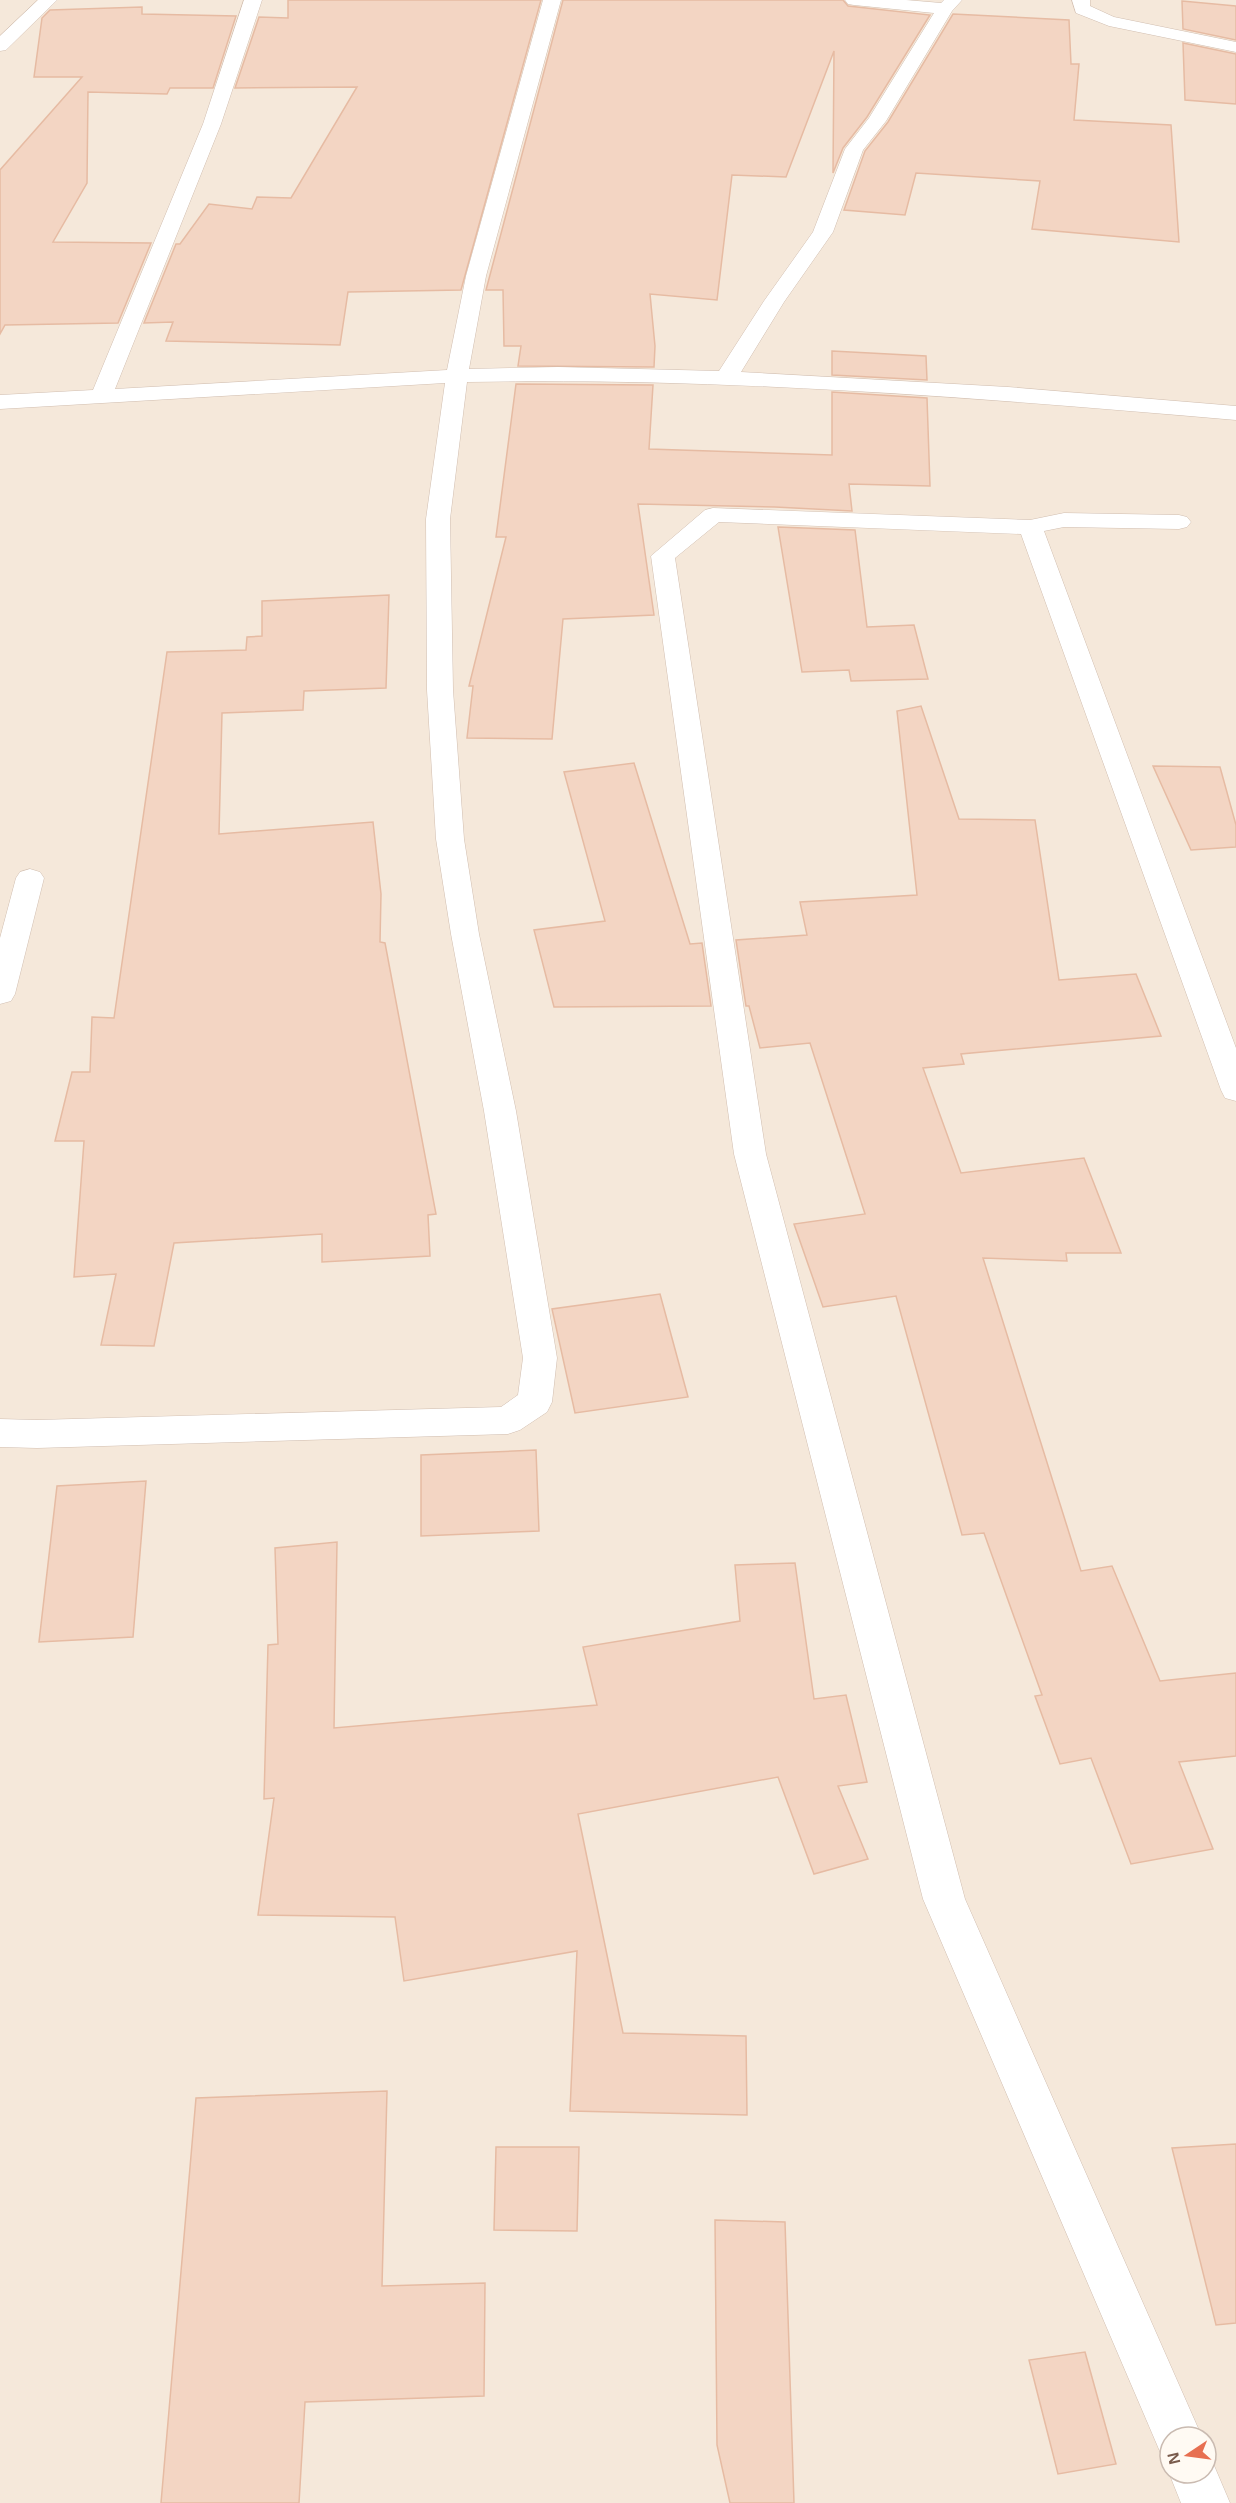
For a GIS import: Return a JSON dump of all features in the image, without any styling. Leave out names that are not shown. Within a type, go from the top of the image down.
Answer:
[{"type":"street","points":[[0,46],[48,0]]},
{"type":"street","points":[[100,397],[212,124],[253,0]]},
{"type":"street","points":[[0,1433],[37,1434],[508,1420],[535,1402],[540,1359],[500,1111],[465,934],[450,827],[440,690],[438,519],[457,376],[476,276],[552,0]]},
{"type":"street","points":[[726,378],[774,301],[823,232],[854,149],[877,121],[949,5],[854,0]]},
{"type":"street","points":[[1081,0],[1082,9],[1109,21],[1236,47]]},
{"type":"street","points":[[0,402],[457,376],[558,374],[726,378],[1008,394],[1236,413]]},
{"type":"street","points":[[1173,2425],[944,1899],[750,1154],[663,556],[713,515],[1030,527],[1064,520],[1179,522]]},
{"type":"street","points":[[1030,527],[1236,1090]]},
{"type":"street","points":[[0,994],[30,878]]},
{"type":"street","points":[[1198,2485],[1206,2503]]},
{"type":"shaded area","points":[[0,0],[1236,0],[1236,2503],[0,2503]]},
{"type":"building","points":[[288,0],[541,0],[461,290],[348,292],[340,345],[166,341],[173,322],[144,323],[176,244],[180,244],[209,204],[252,209],[257,197],[291,198],[357,87],[235,88],[259,17],[288,18]]},
{"type":"building","points":[[563,0],[843,0],[848,6],[930,15],[867,117],[843,148],[833,173],[834,51],[786,177],[732,175],[717,300],[650,294],[655,346],[654,367],[518,366],[521,346],[504,346],[503,290],[486,290]]},
{"type":"building","points":[[1182,1],[1236,6],[1236,40],[1183,29]]},
{"type":"building","points":[[142,7],[142,14],[236,16],[213,88],[170,88],[167,94],[88,92],[87,183],[53,242],[151,243],[118,323],[5,325],[0,334],[0,170],[82,77],[34,77],[42,18],[50,10]]},
{"type":"building","points":[[953,14],[1069,20],[1071,64],[1079,64],[1074,120],[1171,125],[1179,242],[1032,229],[1040,181],[916,173],[905,215],[844,210],[865,151],[888,122]]},
{"type":"building","points":[[1183,43],[1236,54],[1236,104],[1185,100]]},
{"type":"building","points":[[832,351],[926,356],[927,380],[832,375]]},
{"type":"building","points":[[516,384],[653,385],[649,449],[832,455],[832,392],[927,398],[930,486],[849,484],[852,511],[638,504],[654,615],[563,619],[552,739],[467,738],[473,686],[469,686],[506,537],[496,537]]},
{"type":"building","points":[[778,527],[855,530],[867,627],[914,625],[928,679],[851,681],[849,670],[802,672]]},
{"type":"building","points":[[389,595],[386,688],[304,691],[303,710],[222,713],[219,834],[373,822],[381,894],[380,942],[385,943],[436,1214],[428,1215],[430,1256],[322,1262],[322,1234],[174,1243],[154,1346],[101,1345],[116,1274],[74,1277],[84,1141],[55,1141],[72,1072],[90,1072],[92,1017],[114,1018],[167,652],[246,650],[247,637],[262,636],[262,601]]},
{"type":"building","points":[[921,706],[959,819],[1035,820],[1059,980],[1136,974],[1161,1036],[961,1054],[964,1064],[923,1068],[961,1173],[1084,1158],[1121,1253],[1066,1253],[1067,1261],[983,1258],[1081,1571],[1112,1566],[1160,1681],[1236,1673],[1236,1756],[1179,1762],[1213,1849],[1131,1864],[1091,1758],[1060,1764],[1035,1696],[1042,1695],[984,1533],[962,1535],[896,1296],[823,1307],[794,1224],[865,1214],[810,1043],[760,1048],[749,1006],[746,1006],[736,940],[807,935],[800,902],[917,895],[897,711]]},
{"type":"building","points":[[634,763],[690,944],[702,943],[711,1006],[554,1007],[534,930],[605,921],[564,772]]},
{"type":"building","points":[[1153,766],[1220,767],[1236,825],[1236,847],[1191,850]]},
{"type":"building","points":[[660,1294],[688,1397],[575,1413],[552,1309]]},
{"type":"building","points":[[536,1450],[539,1531],[421,1536],[421,1455]]},
{"type":"building","points":[[146,1481],[133,1637],[39,1642],[57,1486]]},
{"type":"building","points":[[337,1542],[334,1728],[597,1705],[583,1647],[740,1621],[735,1565],[795,1563],[814,1699],[846,1695],[867,1782],[838,1786],[868,1859],[814,1874],[778,1777],[578,1814],[623,2033],[746,2036],[747,2115],[570,2111],[577,1951],[404,1981],[395,1917],[258,1915],[274,1798],[264,1799],[268,1645],[278,1644],[275,1548]]},
{"type":"building","points":[[387,2091],[382,2286],[485,2283],[484,2396],[305,2402],[299,2503],[161,2503],[196,2098]]},
{"type":"building","points":[[1236,2144],[1236,2323],[1216,2325],[1172,2148]]},
{"type":"building","points":[[496,2147],[579,2147],[577,2231],[494,2230]]},
{"type":"building","points":[[715,2220],[785,2222],[794,2503],[730,2503],[717,2445]]},
{"type":"building","points":[[1085,2352],[1116,2464],[1058,2474],[1029,2360]]}]
